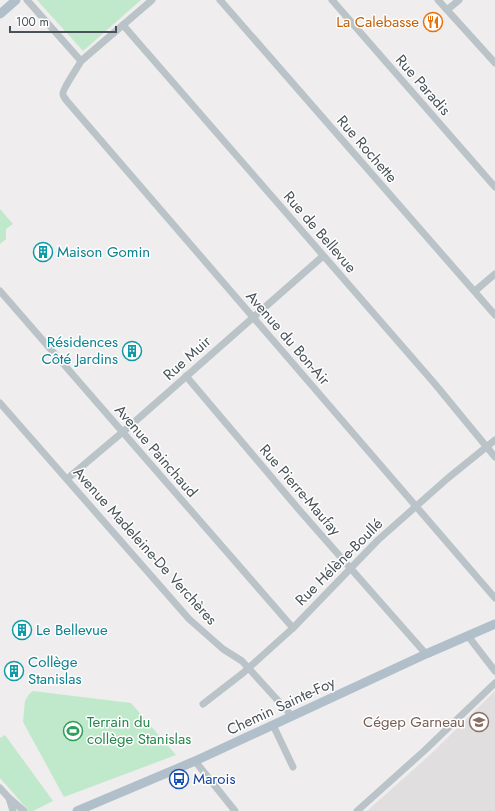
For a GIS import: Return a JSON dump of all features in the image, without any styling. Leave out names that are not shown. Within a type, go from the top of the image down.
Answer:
[{"type":"main road","points":[[0,14],[16,0]]},
{"type":"main road","name":"Chemin Sainte-Foy","points":[[77,811],[195,761],[426,654],[495,624]]},
{"type":"street","points":[[27,0],[81,61],[152,0]]},
{"type":"street","name":"Rue Rochette","points":[[220,0],[495,315]]},
{"type":"street","name":"Rue Paradis","points":[[332,0],[495,187]]},
{"type":"street","points":[[438,0],[495,63]]},
{"type":"street","points":[[447,10],[459,0]]},
{"type":"street","name":"Rue de Bellevue","points":[[123,25],[435,384],[495,457]]},
{"type":"street","name":"Avenue du Bon-Air","points":[[81,61],[78,69],[64,89],[63,94],[66,100],[495,598]]},
{"type":"street","name":"Rue Muir","points":[[67,479],[323,256]]},
{"type":"street","points":[[475,291],[495,274]]},
{"type":"street","name":"Avenue Painchaud","points":[[0,292],[293,628]]},
{"type":"street","name":"Rue Pierre-Maufay","points":[[186,376],[301,512],[426,654]]},
{"type":"street","name":"Avenue Madeleine-De Verchères","points":[[0,403],[189,619],[223,649],[242,661],[292,716]]},
{"type":"street","name":"Rue Hélène-Boullé","points":[[203,704],[293,628],[378,540],[448,478],[495,440]]},
{"type":"street","points":[[468,636],[495,671]]},
{"type":"street","points":[[357,811],[413,761],[495,683]]},
{"type":"street","points":[[274,725],[293,767]]},
{"type":"street","points":[[195,761],[234,811]]},
{"type":"street","points":[[0,788],[24,811]]},
{"type":"street","points":[[9,798],[13,811]]},
{"type":"shaded area","name":"Cégep Garneau","points":[[495,691],[495,811],[367,811],[432,753]]},
{"type":"green space","points":[[37,0],[141,0],[83,51]]},
{"type":"green space","points":[[0,209],[13,224],[6,229],[6,239],[0,244]]},
{"type":"green space","points":[[33,691],[131,703],[176,755],[64,797],[23,722],[25,701],[29,694]]},
{"type":"green space","points":[[5,735],[53,801],[33,811],[29,811],[0,778],[0,738]]},
{"type":"place","name":"La Calebasse","points":[[433,22]]},
{"type":"place","name":"Maison Gomin","points":[[43,252]]},
{"type":"place","name":"Résidences Côté Jardins","points":[[132,351]]},
{"type":"place","name":"Le Bellevue","points":[[22,630]]},
{"type":"place","name":"Collège Stanislas","points":[[14,671]]},
{"type":"place","name":"Cégep Garneau","points":[[479,722]]},
{"type":"place","name":"Terrain du collège Stanislas","points":[[73,731]]},
{"type":"place","name":"Marois","points":[[179,779]]}]
